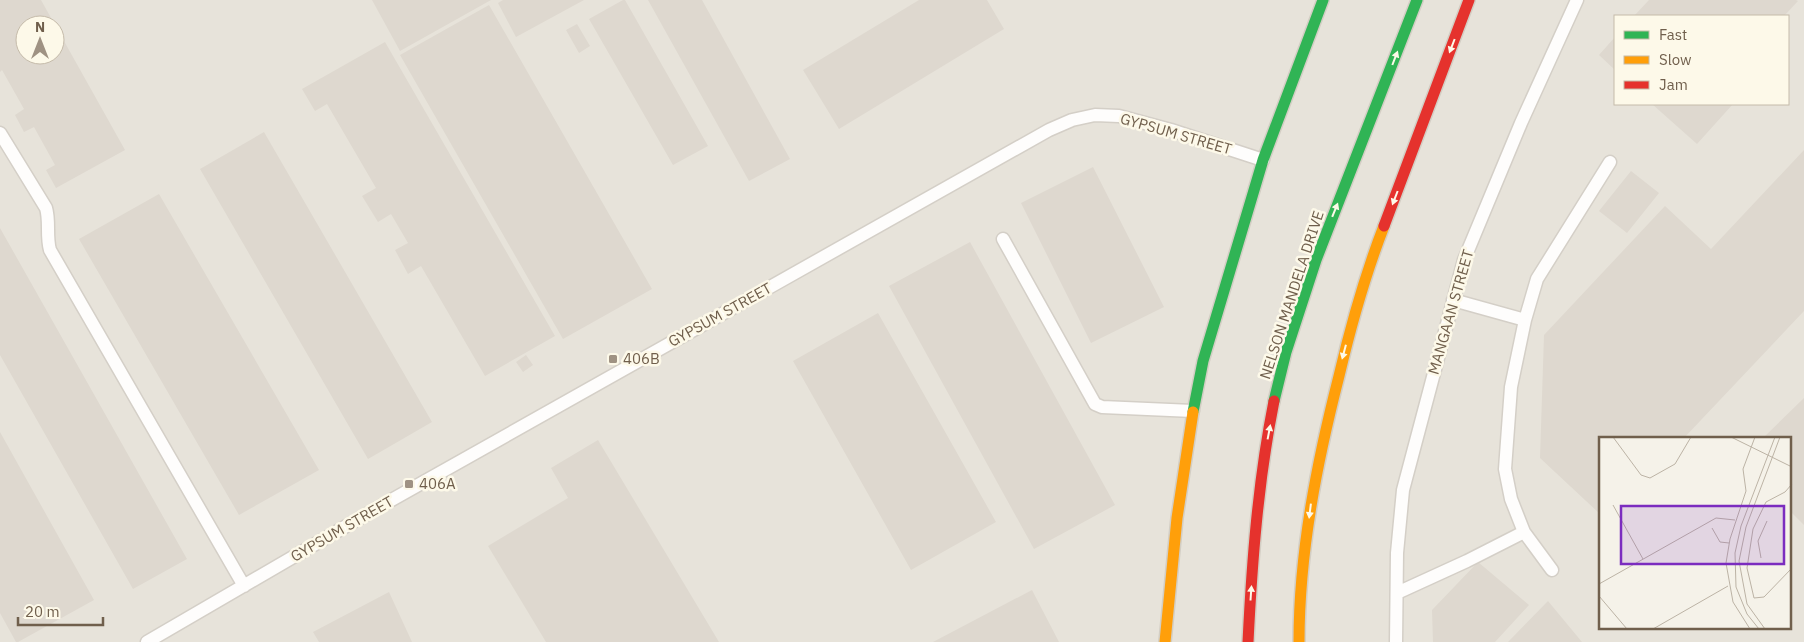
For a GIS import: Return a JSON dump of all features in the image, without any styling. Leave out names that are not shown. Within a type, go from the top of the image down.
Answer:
[{"type":"main road","points":[[1165,642],[1176,518],[1203,361],[1262,160],[1323,0]]},
{"type":"main road","name":"NELSON MANDELA DRIVE","points":[[1248,642],[1256,525],[1264,459],[1278,382],[1297,318],[1328,227],[1417,0]]},
{"type":"main road","points":[[1299,642],[1299,604],[1311,506],[1322,441],[1353,318],[1380,236],[1470,0]]},
{"type":"lane","name":"MANGAAN STREET","points":[[1396,642],[1397,554],[1403,490],[1453,300],[1468,251],[1521,123],[1577,0]]},
{"type":"lane","name":"GYPSUM STREET","points":[[147,642],[372,511],[1023,144],[1072,120],[1095,115],[1119,116],[1171,130],[1262,160]]},
{"type":"lane","points":[[0,133],[46,208],[50,250],[244,586]]},
{"type":"lane","points":[[1552,570],[1524,532],[1511,499],[1505,469],[1511,387],[1525,320],[1537,279],[1610,162]]},
{"type":"lane","points":[[1003,239],[1095,404],[1102,407],[1193,411]]},
{"type":"lane","points":[[1453,300],[1525,320]]},
{"type":"lane","points":[[1397,593],[1524,532]]},
{"type":"shaded area","points":[[0,0],[1804,0],[1804,642],[0,642]]},
{"type":"building","points":[[0,0],[41,0],[49,15],[15,15],[15,65],[65,65],[65,43],[125,150],[56,188],[46,170],[55,165],[34,127],[24,132],[15,115],[24,109],[2,70],[0,72]]},
{"type":"building","points":[[372,0],[491,0],[400,51]]},
{"type":"building","points":[[503,0],[584,0],[516,37],[498,3]]},
{"type":"building","points":[[625,0],[708,146],[673,165],[589,19]]},
{"type":"building","points":[[648,0],[702,0],[790,159],[749,181]]},
{"type":"building","points":[[919,0],[987,0],[1004,29],[839,129],[803,70]]},
{"type":"building","points":[[1649,0],[1798,1],[1785,15],[1635,15]]},
{"type":"building","points":[[489,5],[652,289],[563,339],[400,55]]},
{"type":"building","points":[[577,24],[590,46],[579,53],[566,30]]},
{"type":"building","points":[[1614,38],[1614,69],[1599,55]]},
{"type":"building","points":[[385,42],[555,336],[485,376],[421,266],[408,274],[395,250],[408,243],[391,214],[378,222],[362,196],[376,188],[327,104],[315,111],[302,89]]},
{"type":"building","points":[[1653,105],[1732,105],[1697,144]]},
{"type":"building","points":[[264,132],[432,422],[368,459],[200,169]]},
{"type":"building","points":[[1804,150],[1804,311],[1685,437],[1599,437],[1599,513],[1540,458],[1544,335],[1665,206],[1711,249]]},
{"type":"building","points":[[1093,167],[1164,307],[1091,343],[1021,203]]},
{"type":"building","points":[[1631,171],[1659,193],[1627,233],[1599,211]]},
{"type":"building","points":[[159,194],[319,470],[239,515],[79,239]]},
{"type":"building","points":[[0,228],[187,559],[133,589],[0,355]]},
{"type":"building","points":[[970,242],[1115,505],[1034,549],[889,286]]},
{"type":"building","points":[[878,313],[996,522],[911,570],[793,361]]},
{"type":"building","points":[[526,355],[533,365],[523,372],[516,362]]},
{"type":"building","points":[[1804,398],[1804,525],[1792,513],[1792,437],[1764,437]]},
{"type":"building","points":[[0,432],[94,600],[18,642],[16,642],[0,613]]},
{"type":"building","points":[[598,440],[719,642],[546,642],[488,546],[568,498],[551,468]]},
{"type":"building","points":[[1478,562],[1529,605],[1495,642],[1433,642],[1432,610]]},
{"type":"building","points":[[1032,590],[1059,642],[933,642]]},
{"type":"building","points":[[389,592],[412,642],[319,642],[313,632]]},
{"type":"building","points":[[1548,601],[1582,642],[1508,642]]},
{"type":"traffic: fast","points":[[1193,412],[1203,361],[1263,160],[1323,0]]},
{"type":"traffic: fast","points":[[1274,401],[1286,352],[1316,260],[1417,0]]},
{"type":"traffic: slow","points":[[1299,642],[1302,575],[1317,474],[1331,408],[1354,319],[1384,226]]},
{"type":"traffic: slow","points":[[1165,642],[1177,518],[1193,412]]},
{"type":"traffic: jam","points":[[1384,226],[1469,0]]},
{"type":"traffic: jam","points":[[1248,642],[1256,521],[1274,401]]},
{"type":"place","name":"406B","points":[[613,359]]},
{"type":"place","name":"406A","points":[[409,484]]}]
